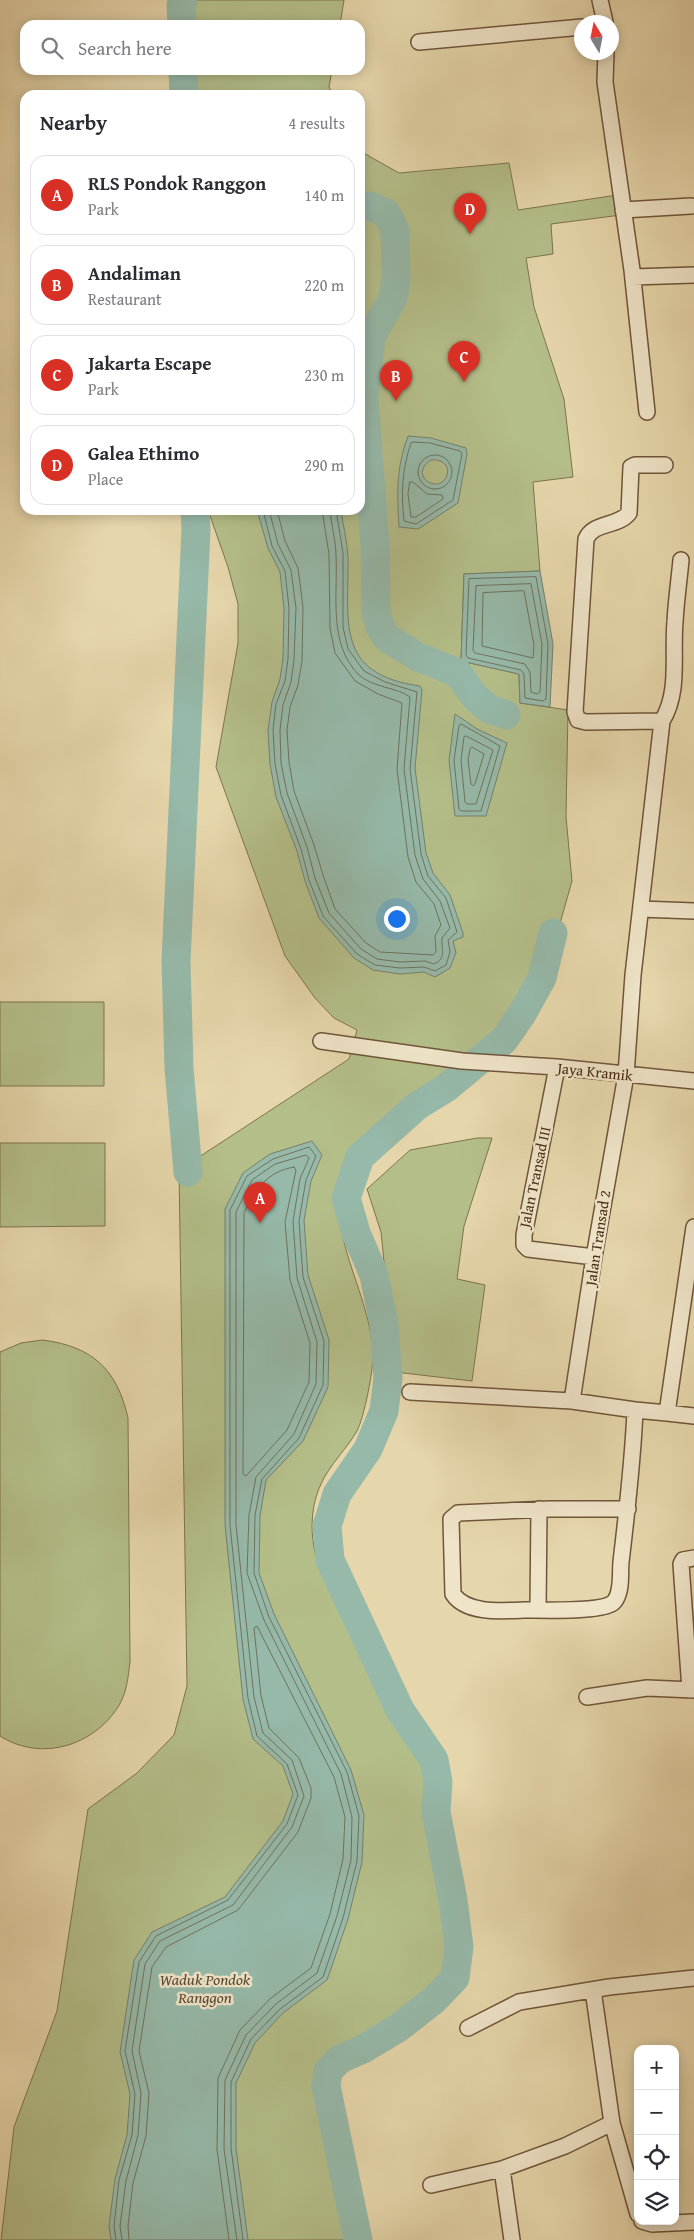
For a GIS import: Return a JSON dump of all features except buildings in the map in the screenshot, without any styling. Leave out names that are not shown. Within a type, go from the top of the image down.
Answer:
[{"type":"street","points":[[600,0],[603,15]]},
{"type":"street","points":[[419,42],[574,27]]},
{"type":"street","points":[[606,60],[606,82],[633,277],[647,412]]},
{"type":"street","points":[[623,210],[691,206]]},
{"type":"street","points":[[633,277],[694,275]]},
{"type":"street","points":[[662,721],[586,722],[578,720],[575,712],[586,540],[592,530],[619,520],[629,513],[631,468],[635,465],[665,465]]},
{"type":"street","name":"Jalan Transad 2","points":[[572,1401],[594,1257],[626,1075],[633,975],[662,721],[668,712],[673,689],[675,623],[681,560]]},
{"type":"street","points":[[641,909],[694,910]]},
{"type":"street","name":"Jaya Kramik","points":[[321,1041],[462,1061],[557,1067],[694,1081]]},
{"type":"street","name":"Jalan Transad III","points":[[557,1067],[524,1235],[524,1245],[528,1249],[594,1257]]},
{"type":"street","points":[[667,1413],[694,1227]]},
{"type":"street","points":[[410,1392],[572,1401],[694,1416]]},
{"type":"street","points":[[628,1509],[539,1509],[458,1513],[451,1519],[453,1594],[457,1600],[471,1608],[538,1610],[605,1607],[616,1600],[628,1509],[635,1410]]},
{"type":"street","points":[[538,1610],[539,1509]]},
{"type":"street","points":[[587,1697],[646,1688],[692,1690],[681,1564],[683,1560],[694,1558]]},
{"type":"street","points":[[468,2028],[520,2002],[593,1990],[694,1978]]},
{"type":"street","points":[[593,1990],[612,2123],[634,2200]]},
{"type":"street","points":[[431,2185],[502,2169],[565,2146],[612,2123]]},
{"type":"street","points":[[502,2169],[512,2240]]},
{"type":"street","points":[[679,2223],[694,2222]]},
{"type":"green space","points":[[186,0],[344,0],[341,20],[186,20]]},
{"type":"green space","points":[[185,75],[331,75],[329,87],[330,90],[185,90]]},
{"type":"green space","points":[[365,154],[399,173],[509,163],[518,210],[617,195],[621,215],[551,224],[553,254],[526,258],[534,307],[564,399],[573,477],[533,482],[540,571],[464,574],[461,661],[519,674],[520,703],[568,710],[566,817],[572,881],[557,934],[543,933],[531,986],[515,1014],[500,1034],[352,1156],[342,1182],[340,1206],[342,1231],[369,1327],[373,1360],[368,1393],[360,1425],[353,1438],[329,1470],[318,1491],[312,1523],[313,1540],[317,1560],[333,1596],[425,1757],[430,1773],[429,1820],[447,1912],[451,1946],[446,1975],[427,1995],[372,2037],[337,2053],[323,2067],[320,2088],[347,2240],[1,2240],[14,2127],[57,2011],[88,1809],[137,1773],[174,1735],[187,1686],[179,1170],[349,1059],[357,1030],[334,1018],[315,998],[285,956],[216,767],[238,643],[238,604],[228,567],[210,515],[365,515]]},
{"type":"green space","points":[[0,1002],[104,1002],[104,1086],[0,1086]]},
{"type":"green space","points":[[477,1138],[492,1138],[464,1226],[457,1279],[485,1285],[472,1381],[395,1372],[381,1232],[367,1189],[410,1150]]},
{"type":"green space","points":[[0,1143],[105,1143],[105,1226],[0,1227]]},
{"type":"green space","points":[[42,1340],[75,1348],[88,1354],[100,1363],[117,1386],[128,1418],[130,1662],[127,1685],[118,1707],[95,1732],[65,1746],[49,1749],[32,1748],[16,1744],[0,1736],[0,1352],[21,1343]]},
{"type":"water","points":[[408,436],[431,438],[466,448],[467,454],[458,503],[418,529],[399,527],[398,481]],"holes":[[[431,460],[444,463],[448,471],[443,481],[438,484],[427,481],[422,472],[425,466]]]},
{"type":"water","points":[[258,515],[342,515],[348,556],[348,602],[352,641],[360,657],[373,670],[392,680],[420,686],[422,690],[415,768],[426,853],[433,873],[450,895],[463,933],[463,937],[453,941],[456,953],[450,968],[435,977],[424,972],[400,974],[373,970],[354,958],[319,918],[305,881],[297,851],[276,797],[270,764],[268,730],[272,702],[280,679],[283,658],[284,608],[280,572],[268,548]]},
{"type":"water","points":[[540,571],[553,644],[550,707],[520,703],[519,674],[461,661],[464,574]]},
{"type":"water","points":[[455,714],[477,729],[507,743],[486,816],[455,816],[449,760]]},
{"type":"water","name":"Waduk Pondok Ranggon","points":[[312,1141],[322,1155],[311,1181],[304,1220],[308,1275],[329,1340],[328,1387],[303,1441],[266,1480],[260,1516],[259,1573],[274,1614],[351,1770],[364,1815],[362,1862],[348,1919],[327,1980],[283,2013],[255,2043],[236,2083],[236,2148],[248,2240],[111,2240],[109,2226],[115,2179],[127,2135],[130,2094],[120,2052],[134,1960],[152,1932],[225,1897],[283,1821],[293,1794],[283,1766],[253,1739],[243,1699],[225,1525],[225,1209],[243,1173],[270,1154]]},
{"type":"waterway","points":[[182,20],[181,5],[183,0]]},
{"type":"waterway","points":[[183,75],[184,90]]},
{"type":"waterway","points":[[365,206],[370,206],[386,213],[395,230],[396,279],[393,298],[371,337],[365,389]]},
{"type":"waterway","points":[[365,411],[375,544],[376,612],[380,627],[387,638],[418,657],[458,673],[474,696],[489,709],[506,715]]},
{"type":"waterway","points":[[188,1172],[179,1068],[176,961],[195,515]]},
{"type":"waterway","points":[[358,2240],[326,2086],[328,2071],[340,2059],[363,2049],[398,2028],[434,2000],[455,1978],[459,1947],[453,1900],[436,1812],[438,1782],[434,1760],[400,1710],[330,1560],[327,1526],[337,1494],[368,1449],[384,1411],[388,1378],[384,1324],[374,1275],[356,1233],[346,1198],[360,1157],[417,1106],[446,1088],[504,1040],[522,1014],[542,978],[553,933]]},
{"type":"place","name":"Galea Ethimo","points":[[470,234]]},
{"type":"place","name":"Jakarta Escape","points":[[464,382]]},
{"type":"place","name":"Andaliman","points":[[396,401]]},
{"type":"place","name":"RLS Pondok Ranggon","points":[[260,1223]]}]
